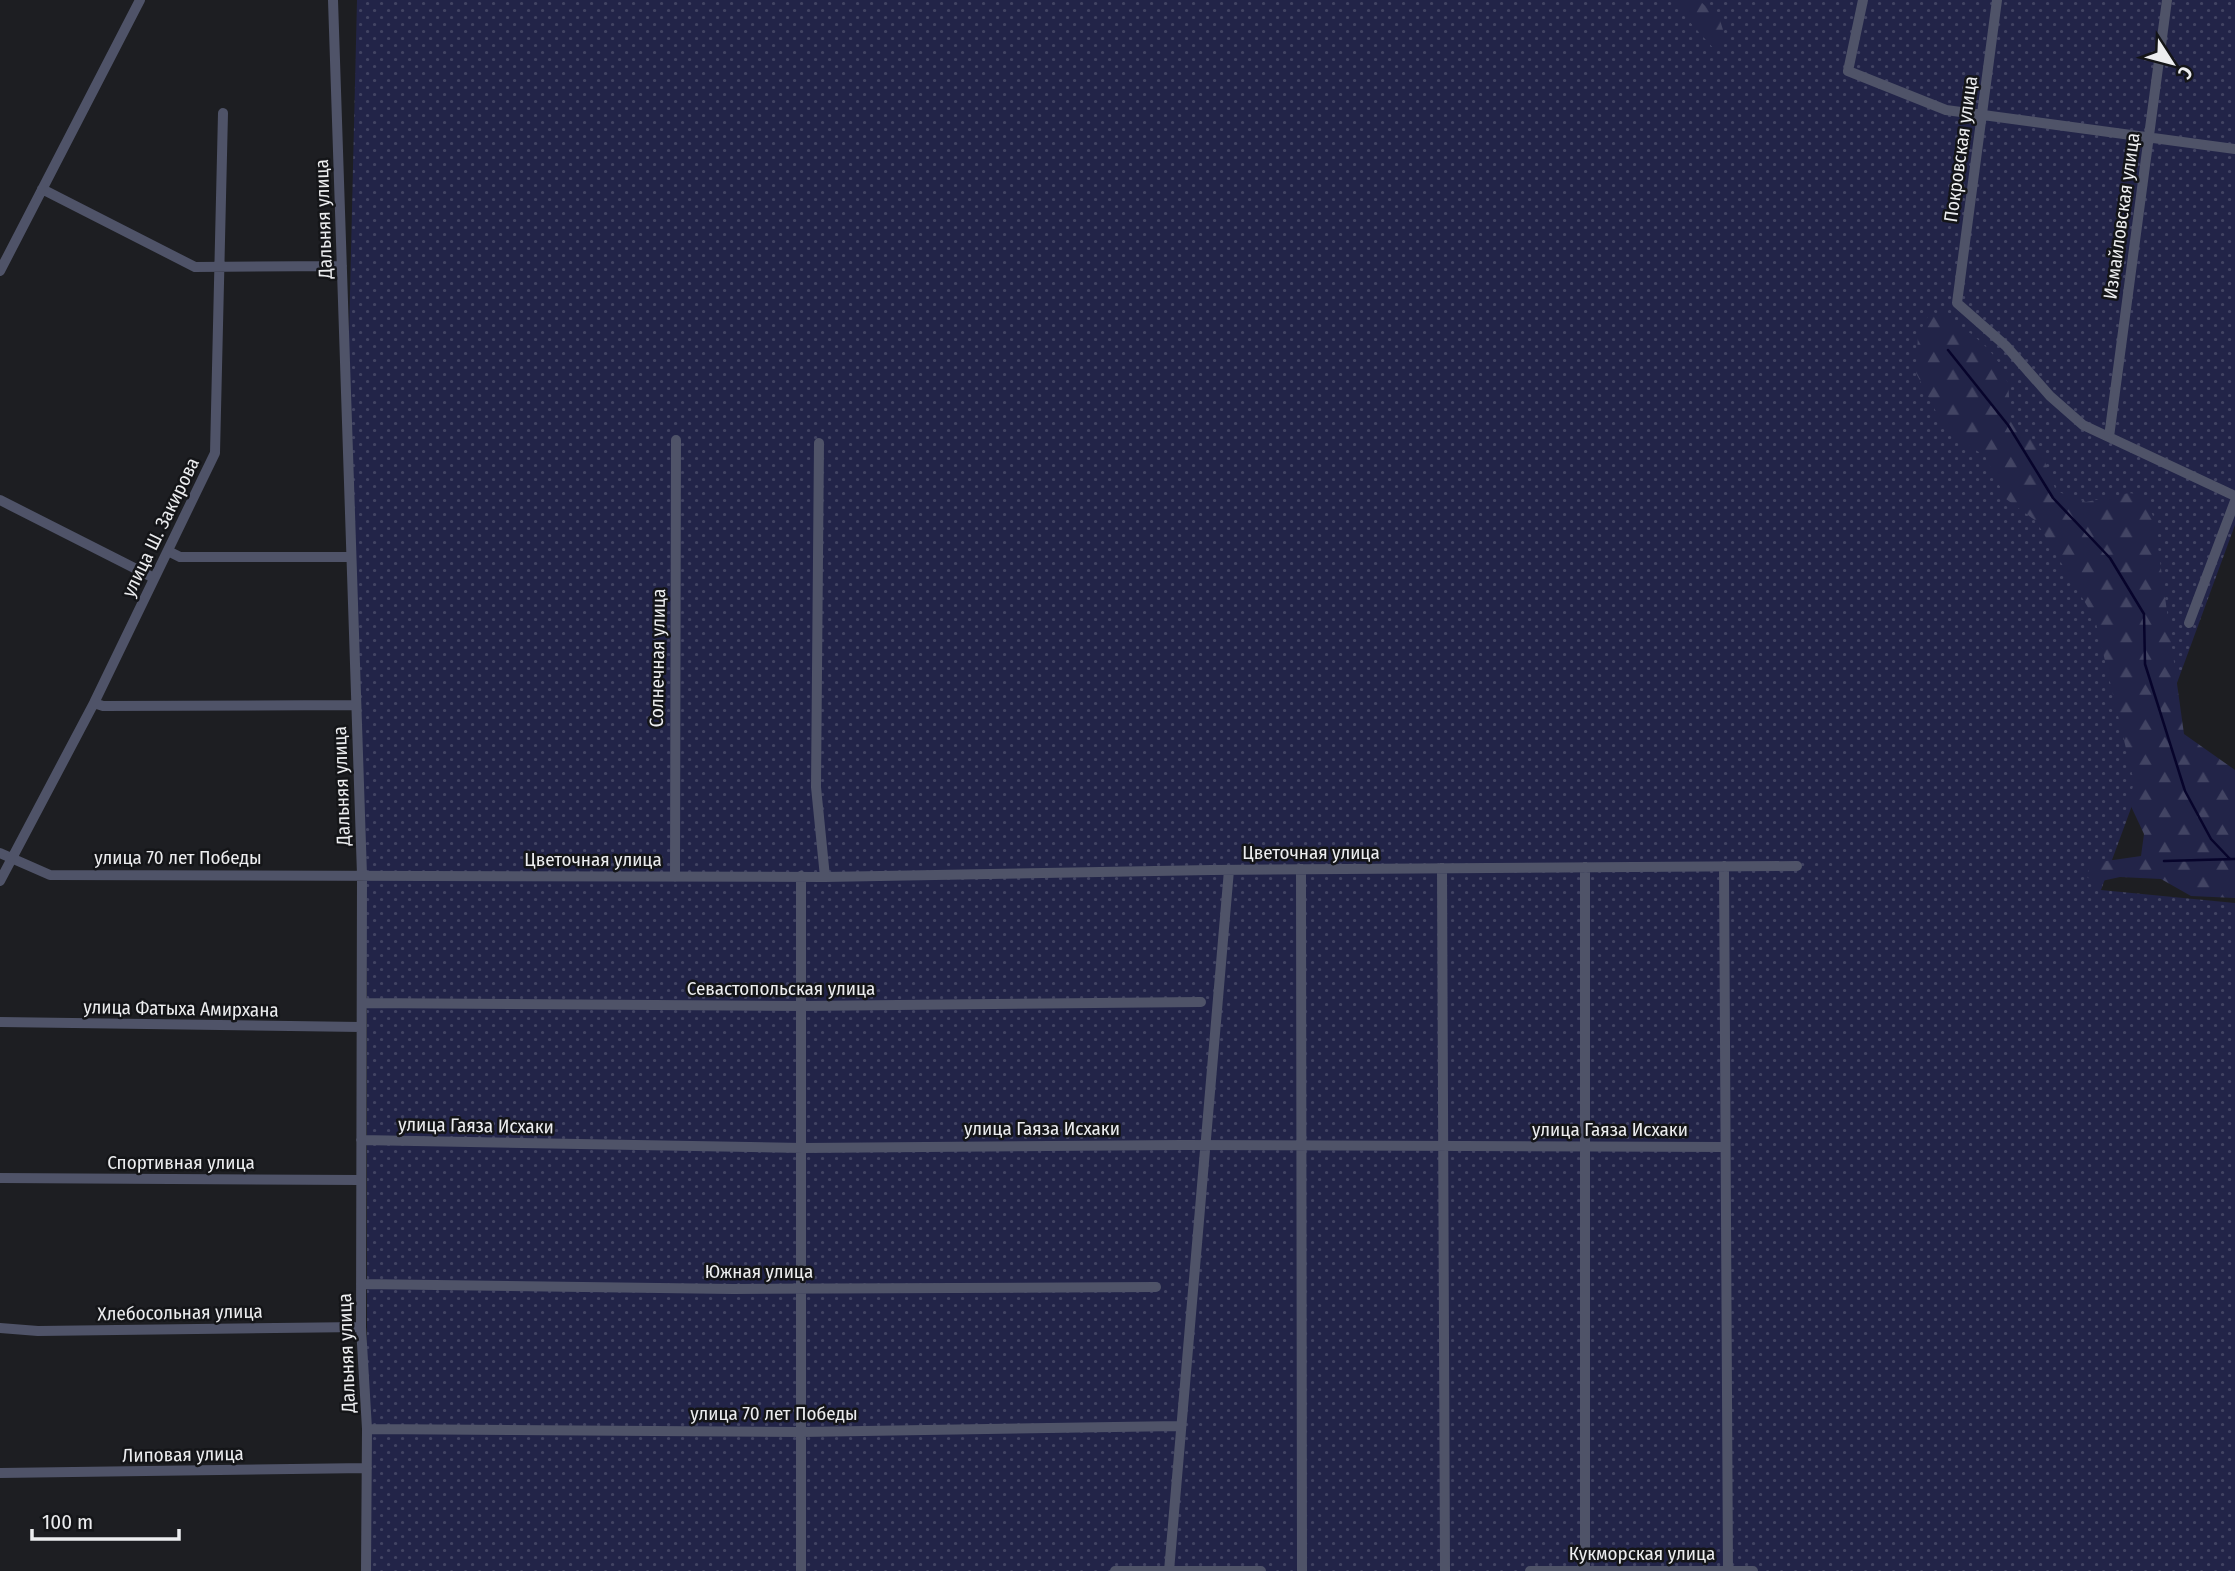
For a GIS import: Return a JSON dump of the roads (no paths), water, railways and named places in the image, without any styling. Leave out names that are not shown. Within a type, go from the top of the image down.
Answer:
[{"type":"street","points":[[0,271],[140,0]]},
{"type":"street","name":"Дальняя улица","points":[[334,0],[362,875],[361,1326],[367,1429],[366,1571]]},
{"type":"street","points":[[1863,0],[1848,71],[1946,110],[2235,149]]},
{"type":"street","name":"Покровская улица","points":[[1997,0],[1958,303],[2006,346],[2050,396],[2083,425],[2109,437]]},
{"type":"street","name":"Измайловская улица","points":[[2109,437],[2167,0]]},
{"type":"street","name":"улица Ш. Закирова","points":[[0,881],[94,703],[215,453],[223,113]]},
{"type":"street","points":[[42,189],[195,267],[342,265]]},
{"type":"street","points":[[2109,437],[2235,498],[2189,623]]},
{"type":"street","name":"Солнечная улица","points":[[676,440],[673,785],[676,877]]},
{"type":"street","points":[[820,443],[816,787],[825,877]]},
{"type":"street","points":[[0,500],[154,578]]},
{"type":"street","points":[[167,551],[180,557],[351,557]]},
{"type":"street","points":[[94,703],[103,706],[356,705]]},
{"type":"street","name":"улица 70 лет Победы","points":[[0,853],[50,875],[362,875]]},
{"type":"street","points":[[1724,866],[1728,1570]]},
{"type":"street","name":"Цветочная улица","points":[[362,875],[825,877],[1301,869],[1797,866]]},
{"type":"street","points":[[1584,867],[1585,1571]]},
{"type":"street","points":[[1442,868],[1445,1571]]},
{"type":"street","points":[[1301,869],[1302,1571]]},
{"type":"street","points":[[1169,1571],[1229,870]]},
{"type":"street","points":[[801,876],[801,1571]]},
{"type":"street","name":"Севастопольская улица","points":[[362,1003],[802,1006],[1201,1002]]},
{"type":"street","name":"улица Фатыха Амирхана","points":[[0,1022],[361,1027]]},
{"type":"street","name":"улица Гаяза Исхаки","points":[[361,1140],[803,1148],[1206,1145],[1724,1147]]},
{"type":"street","name":"Спортивная улица","points":[[0,1178],[361,1180]]},
{"type":"street","name":"Южная улица","points":[[361,1284],[802,1289],[1156,1287]]},
{"type":"street","name":"Хлебосольная улица","points":[[0,1328],[38,1331],[361,1326]]},
{"type":"street","name":"улица 70 лет Победы","points":[[367,1429],[802,1432],[1180,1426]]},
{"type":"street","name":"Липовая улица","points":[[0,1473],[367,1468]]},
{"type":"street","points":[[1115,1571],[1261,1571]]},
{"type":"street","name":"Кукморская улица","points":[[1530,1571],[1753,1571]]},
{"type":"waterway","points":[[1948,350],[2008,425],[2053,498],[2110,558],[2144,614],[2145,664],[2185,791],[2211,839],[2230,859]]},
{"type":"waterway","points":[[2164,861],[2235,859]]}]
